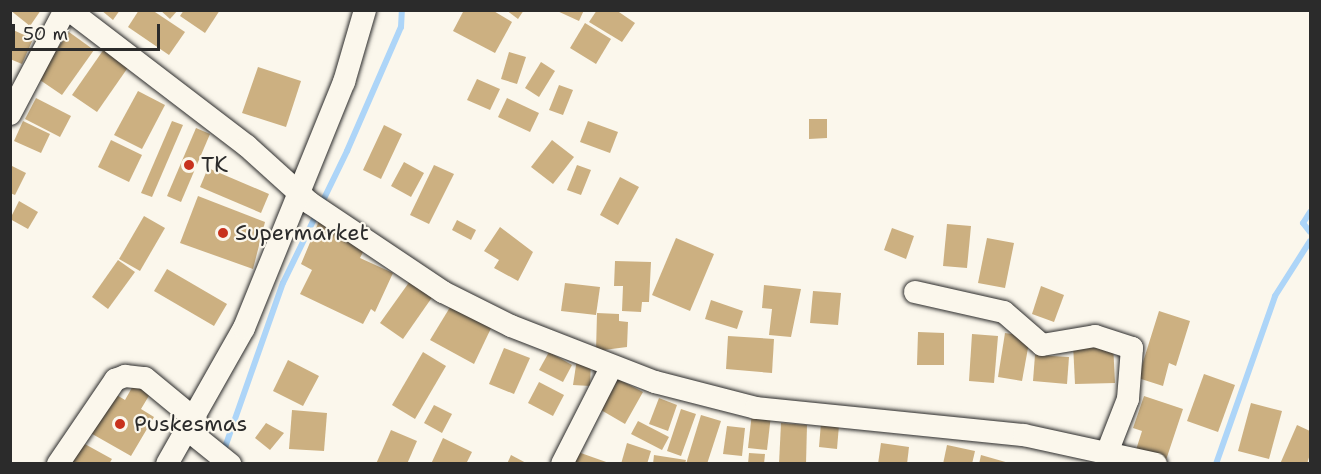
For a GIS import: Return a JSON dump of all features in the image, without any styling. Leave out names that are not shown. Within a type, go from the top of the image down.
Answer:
[{"type":"street","points":[[10,114],[67,10],[247,146],[312,203],[443,292],[511,326],[612,366],[756,408],[1024,435],[1108,450],[1156,464]]},
{"type":"street","points":[[168,464],[193,425],[312,203],[365,10]]},
{"type":"street","points":[[915,292],[1004,312],[1042,345],[1095,336],[1132,348],[1128,399],[1108,450]]},
{"type":"street","points":[[562,464],[612,366]]},
{"type":"street","points":[[58,464],[115,380],[125,376],[145,378],[225,460]]},
{"type":"building","points":[[10,10],[41,10],[30,26]]},
{"type":"building","points":[[101,10],[120,10],[113,20]]},
{"type":"building","points":[[139,10],[152,10],[185,32],[169,55],[128,27]]},
{"type":"building","points":[[160,10],[178,10],[170,19]]},
{"type":"building","points":[[184,10],[220,10],[205,33],[180,16]]},
{"type":"building","points":[[464,10],[492,10],[512,22],[495,53],[453,31]]},
{"type":"building","points":[[506,10],[524,10],[518,19]]},
{"type":"building","points":[[555,10],[584,10],[579,21]]},
{"type":"building","points":[[597,10],[616,10],[635,23],[622,42],[589,22]]},
{"type":"building","points":[[585,23],[611,39],[596,64],[570,48]]},
{"type":"building","points":[[11,29],[33,39],[22,64],[10,59]]},
{"type":"building","points":[[69,32],[94,50],[62,95],[37,78]]},
{"type":"building","points":[[104,49],[129,66],[97,112],[72,95]]},
{"type":"building","points":[[509,52],[526,57],[517,84],[501,79]]},
{"type":"building","points":[[541,62],[555,71],[539,97],[525,88]]},
{"type":"building","points":[[258,67],[301,81],[286,127],[242,113]]},
{"type":"building","points":[[477,79],[500,89],[490,110],[467,100]]},
{"type":"building","points":[[559,85],[573,90],[563,115],[549,110]]},
{"type":"building","points":[[138,91],[165,105],[142,149],[114,135]]},
{"type":"building","points":[[36,98],[71,116],[60,137],[25,119]]},
{"type":"building","points":[[507,98],[539,113],[530,132],[498,117]]},
{"type":"building","points":[[809,119],[827,119],[827,138],[809,139]]},
{"type":"building","points":[[23,121],[50,134],[41,153],[14,141]]},
{"type":"building","points":[[172,121],[183,125],[152,197],[141,193]]},
{"type":"building","points":[[588,121],[618,132],[610,153],[580,142]]},
{"type":"building","points":[[384,125],[402,134],[381,179],[363,170]]},
{"type":"building","name":"TK","points":[[196,128],[210,134],[181,202],[167,196]]},
{"type":"building","points":[[111,140],[142,155],[129,182],[98,167]]},
{"type":"building","points":[[552,140],[574,157],[553,184],[531,167]]},
{"type":"building","points":[[404,162],[424,173],[411,197],[391,186]]},
{"type":"building","points":[[10,165],[26,173],[15,195],[10,193]]},
{"type":"building","points":[[434,165],[454,174],[429,224],[410,215]]},
{"type":"building","points":[[577,165],[591,170],[581,195],[567,190]]},
{"type":"building","points":[[208,168],[269,194],[261,213],[200,187]]},
{"type":"building","points":[[620,177],[639,187],[618,225],[600,215]]},
{"type":"building","name":"Supermarket","points":[[198,196],[265,222],[253,269],[180,243]]},
{"type":"building","points":[[19,201],[38,212],[28,229],[10,219]]},
{"type":"building","points":[[144,216],[165,228],[140,271],[119,259]]},
{"type":"building","points":[[457,220],[476,230],[471,240],[452,230]]},
{"type":"building","points":[[319,221],[368,242],[360,258],[393,273],[375,312],[371,309],[363,324],[300,294],[312,270],[301,264]]},
{"type":"building","points":[[947,224],[971,226],[967,268],[943,266]]},
{"type":"building","points":[[500,227],[533,252],[518,281],[494,268],[499,260],[484,251]]},
{"type":"building","points":[[892,228],[914,236],[906,259],[884,250]]},
{"type":"building","points":[[676,238],[714,254],[690,311],[652,295]]},
{"type":"building","points":[[987,238],[1014,243],[1005,288],[978,283]]},
{"type":"building","points":[[118,260],[135,272],[108,309],[92,297]]},
{"type":"building","points":[[615,261],[651,262],[649,302],[642,302],[641,312],[622,311],[623,286],[614,286]]},
{"type":"building","points":[[167,269],[227,304],[214,326],[154,291]]},
{"type":"building","points":[[410,281],[433,296],[403,339],[380,323]]},
{"type":"building","points":[[565,283],[600,287],[596,315],[561,311]]},
{"type":"building","points":[[764,285],[801,289],[791,337],[769,335],[772,309],[762,308]]},
{"type":"building","points":[[1041,286],[1064,295],[1054,322],[1032,314]]},
{"type":"building","points":[[813,291],[841,293],[838,325],[810,323]]},
{"type":"building","points":[[711,300],[743,311],[737,329],[705,319]]},
{"type":"building","points":[[452,304],[493,324],[474,364],[430,340]]},
{"type":"building","points":[[1159,311],[1190,321],[1176,366],[1169,363],[1163,386],[1138,378]]},
{"type":"building","points":[[597,313],[619,314],[619,321],[628,322],[627,347],[596,351]]},
{"type":"building","points":[[918,332],[944,333],[944,365],[917,365]]},
{"type":"building","points":[[1005,333],[1030,337],[1022,381],[998,377]]},
{"type":"building","points":[[972,334],[998,336],[994,383],[969,381]]},
{"type":"building","points":[[728,336],[774,339],[772,373],[726,369]]},
{"type":"building","points":[[1113,343],[1115,383],[1075,384],[1073,344]]},
{"type":"building","points":[[504,348],[530,358],[514,394],[489,384]]},
{"type":"building","points":[[423,352],[446,366],[415,419],[392,405]]},
{"type":"building","points":[[549,352],[572,365],[563,382],[539,370]]},
{"type":"building","points":[[1035,355],[1069,357],[1067,384],[1033,381]]},
{"type":"building","points":[[577,359],[591,359],[590,386],[573,385]]},
{"type":"building","points":[[288,360],[319,376],[303,406],[273,391]]},
{"type":"building","points":[[1204,374],[1235,385],[1218,432],[1187,421]]},
{"type":"building","points":[[618,379],[643,392],[625,424],[601,410]]},
{"type":"building","points":[[539,382],[564,395],[553,416],[528,403]]},
{"type":"building","name":"Puskesmas","points":[[134,384],[150,394],[141,409],[154,417],[131,456],[87,431],[110,391],[125,400]]},
{"type":"building","points":[[1144,396],[1183,409],[1165,463],[1135,453],[1142,431],[1133,428]]},
{"type":"building","points":[[659,398],[677,405],[668,431],[649,424]]},
{"type":"building","points":[[1251,403],[1282,411],[1269,459],[1238,451]]},
{"type":"building","points":[[434,405],[452,414],[442,433],[424,423]]},
{"type":"building","points":[[681,409],[696,414],[681,456],[667,451]]},
{"type":"building","points":[[292,410],[327,413],[324,451],[289,449]]},
{"type":"building","points":[[752,413],[771,415],[767,450],[748,448]]},
{"type":"building","points":[[701,415],[721,421],[707,464],[686,464]]},
{"type":"building","points":[[638,421],[669,437],[662,450],[631,434]]},
{"type":"building","points":[[266,423],[284,433],[270,450],[255,438]]},
{"type":"building","points":[[781,423],[807,425],[806,464],[779,464]]},
{"type":"building","points":[[821,423],[839,425],[837,449],[819,447]]},
{"type":"building","points":[[1297,425],[1310,431],[1310,454],[1307,464],[1280,464]]},
{"type":"building","points":[[727,426],[745,428],[742,456],[723,454]]},
{"type":"building","points":[[391,430],[417,441],[407,464],[376,464]]},
{"type":"building","points":[[443,438],[472,452],[466,464],[431,464]]},
{"type":"building","points":[[83,443],[112,459],[109,464],[71,464]]},
{"type":"building","points":[[627,443],[651,451],[647,464],[621,464]]},
{"type":"building","points":[[881,443],[909,447],[907,464],[878,464]]},
{"type":"building","points":[[947,445],[975,451],[972,464],[943,464]]},
{"type":"building","points":[[578,452],[609,463],[609,464],[574,464]]},
{"type":"building","points":[[749,453],[765,454],[764,464],[748,464]]},
{"type":"building","points":[[511,455],[528,464],[507,464]]},
{"type":"building","points":[[654,455],[686,460],[685,464],[653,464]]},
{"type":"building","points":[[981,455],[1009,463],[1009,464],[979,464]]},
{"type":"waterway","points":[[223,453],[283,283],[347,151],[401,27],[402,10]]},
{"type":"waterway","points":[[1310,212],[1303,223],[1310,232]]},
{"type":"waterway","points":[[1216,464],[1275,296],[1310,241]]},
{"type":"place","name":"TK","points":[[189,165]]},
{"type":"place","name":"Supermarket","points":[[223,233]]},
{"type":"place","name":"Puskesmas","points":[[120,424]]}]
